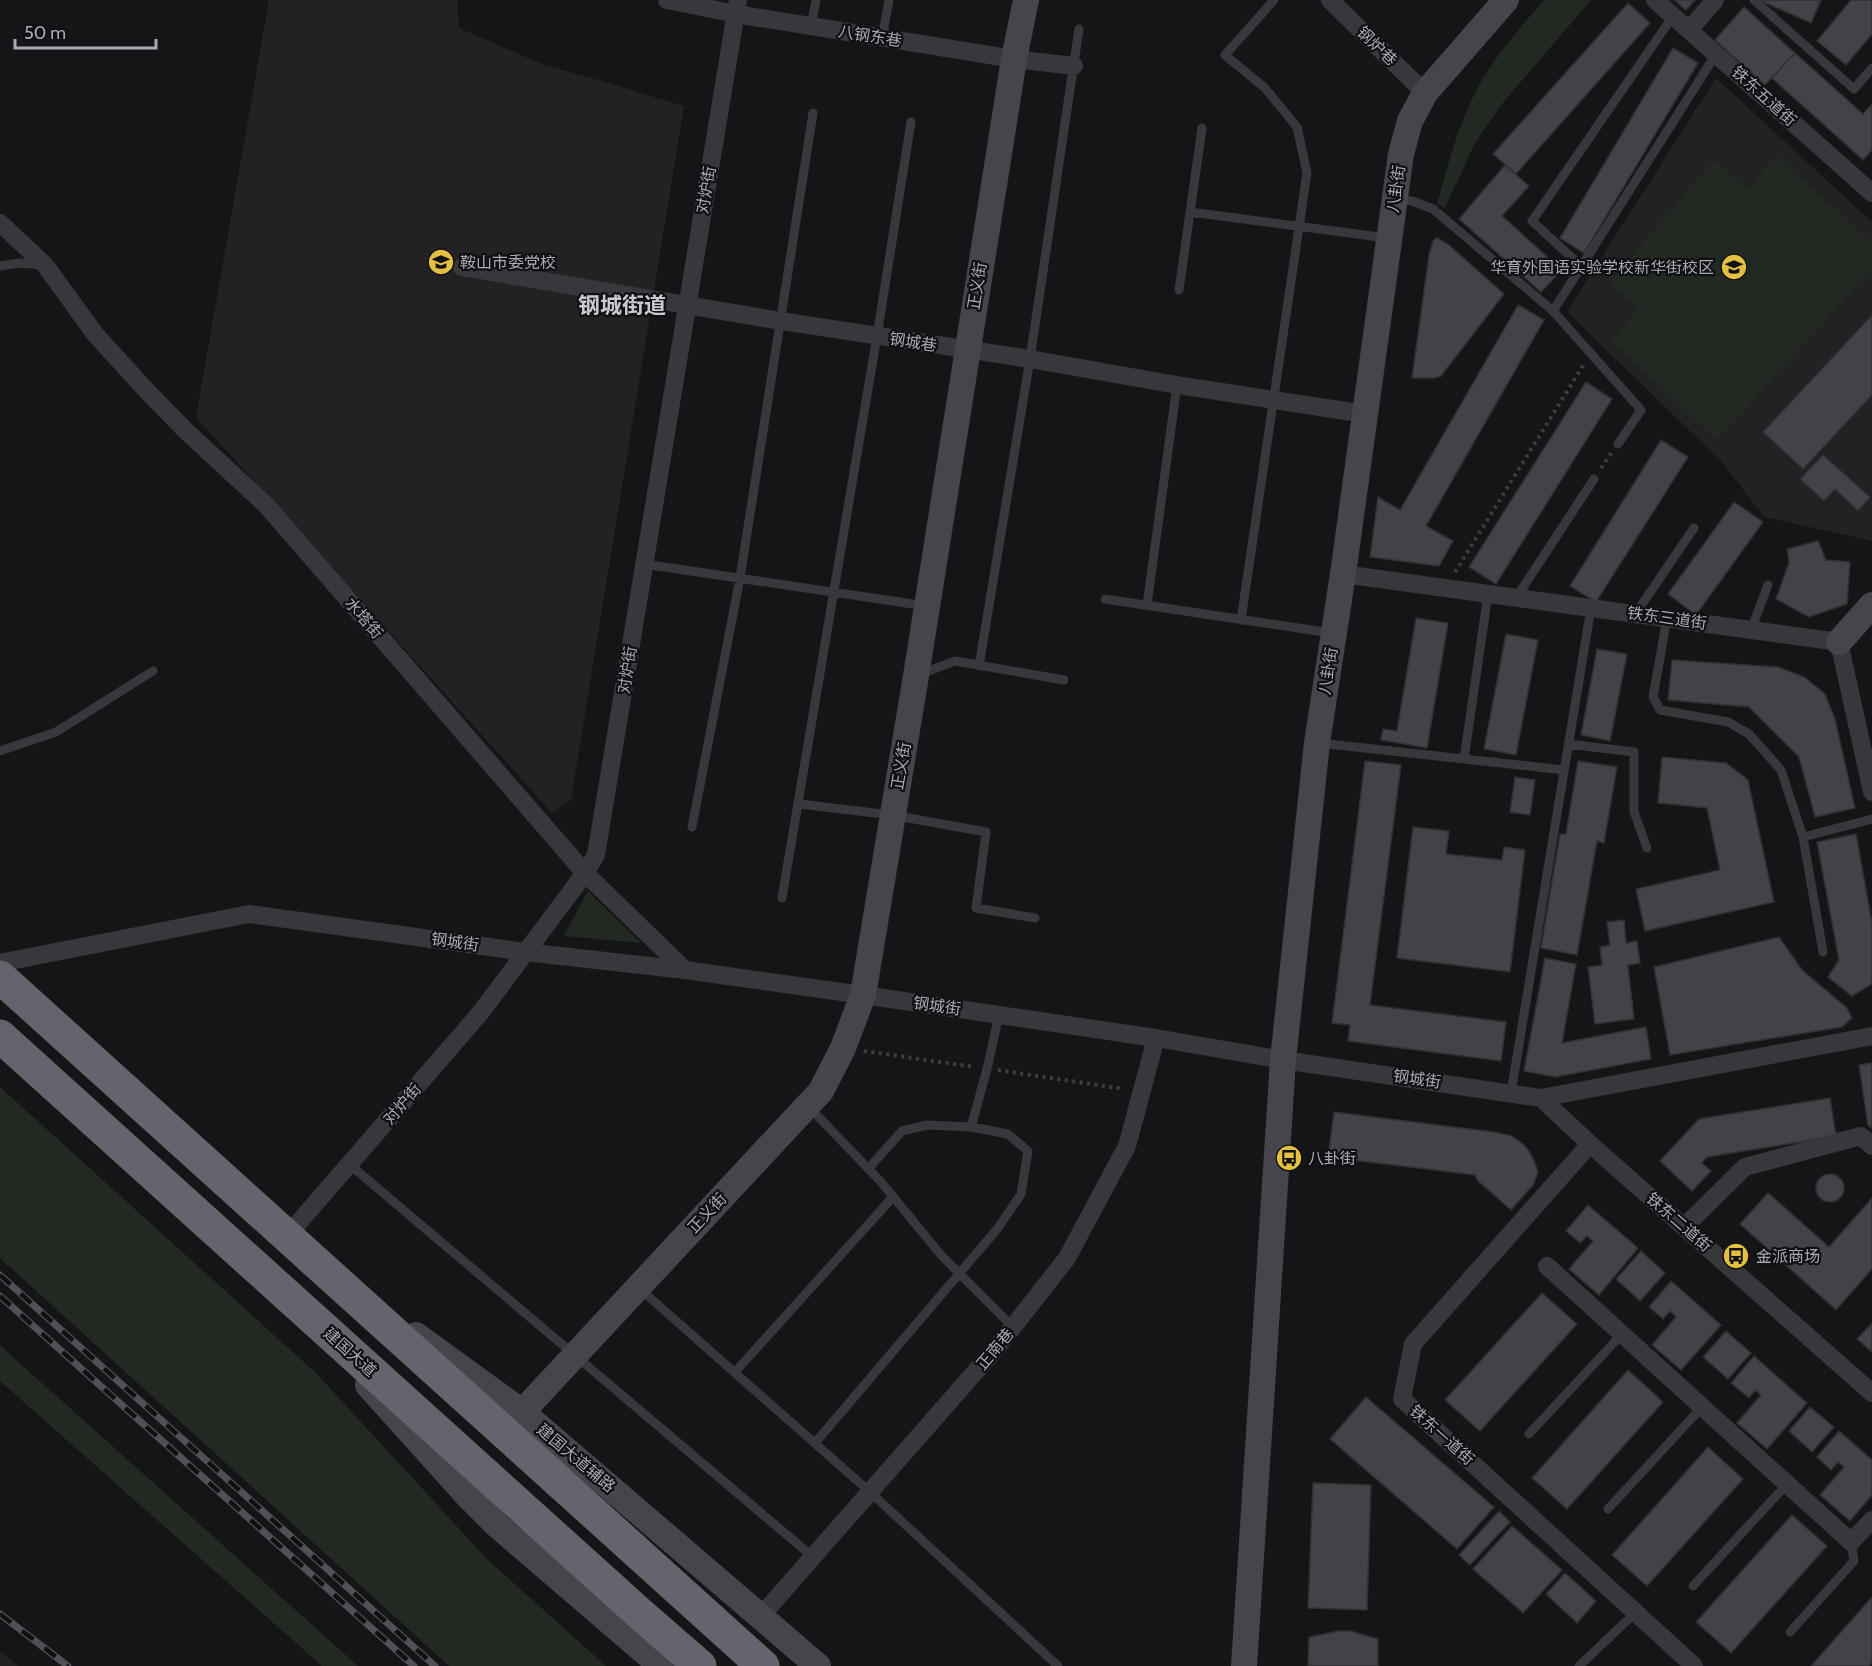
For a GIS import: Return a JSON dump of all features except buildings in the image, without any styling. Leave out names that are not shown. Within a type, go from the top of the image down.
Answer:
[{"type":"highway","points":[[0,977],[763,1666]]},
{"type":"highway","name":"建国大道","points":[[0,1036],[700,1666]]},
{"type":"street","name":"八钢东巷","points":[[667,0],[737,7],[811,26],[1014,59],[1074,66]]},
{"type":"street","name":"正义街","points":[[522,1412],[821,1091],[863,995],[1014,59],[1026,0]]},
{"type":"street","name":"钢炉巷","points":[[1330,0],[1425,93]]},
{"type":"street","name":"八卦街","points":[[1244,1666],[1283,1060],[1317,742],[1343,574],[1401,154],[1410,121],[1425,93],[1506,0]]},
{"type":"street","name":"铁东五道街","points":[[1655,0],[1870,187]]},
{"type":"street","points":[[1689,30],[1715,0]]},
{"type":"street","name":"对炉街","points":[[287,1236],[482,1012],[596,855],[737,7]]},
{"type":"street","name":"水塔街","points":[[0,223],[45,265],[95,334],[110,350],[186,430],[267,506],[585,873],[685,970]]},
{"type":"street","name":"钢城巷","points":[[462,267],[781,321],[1365,414]]},
{"type":"street","name":"铁东三道街","points":[[1343,574],[1839,642]]},
{"type":"street","points":[[1872,605],[1839,642],[1872,792]]},
{"type":"street","name":"钢城街","points":[[0,963],[249,914],[863,995],[1540,1098],[1872,1036]]},
{"type":"street","name":"正南巷","points":[[761,1616],[991,1354],[1067,1258],[1127,1146],[1156,1038]]},
{"type":"street","name":"铁东二道街","points":[[1540,1098],[1872,1393]]},
{"type":"street","points":[[1684,1227],[1745,1167],[1861,1136],[1872,1146]]},
{"type":"street","name":"铁东一道街","points":[[1590,1144],[1413,1344],[1402,1399],[1694,1666]]},
{"type":"street","name":"建国大道辅路","points":[[321,1266],[522,1412],[819,1666]]},
{"type":"street","points":[[1547,1266],[1851,1542],[1872,1520]]},
{"type":"street","points":[[283,1292],[467,1496],[498,1526],[661,1666]]},
{"type":"lane","points":[[811,26],[816,0]]},
{"type":"lane","points":[[882,38],[889,0]]},
{"type":"lane","points":[[1241,620],[1307,173],[1297,127],[1265,88],[1225,55],[1274,0]]},
{"type":"lane","points":[[1754,0],[1854,89],[1872,68]]},
{"type":"lane","points":[[1581,266],[1532,221],[1673,16]]},
{"type":"lane","points":[[978,666],[1030,359],[1079,29]]},
{"type":"lane","points":[[1553,311],[1716,54]]},
{"type":"lane","points":[[692,827],[740,578],[813,113]]},
{"type":"lane","points":[[782,898],[877,336],[910,122]]},
{"type":"lane","points":[[1179,290],[1202,128]]},
{"type":"lane","points":[[1395,198],[1412,201],[1433,209],[1553,311],[1641,410],[1618,444]]},
{"type":"lane","points":[[1190,212],[1389,238]]},
{"type":"lane","points":[[0,266],[19,263],[45,265]]},
{"type":"lane","points":[[1147,605],[1177,385]]},
{"type":"lane","points":[[1516,598],[1594,479]]},
{"type":"lane","points":[[1636,613],[1694,528]]},
{"type":"lane","points":[[644,564],[926,606]]},
{"type":"lane","points":[[1751,630],[1768,585]]},
{"type":"lane","points":[[1464,759],[1488,594]]},
{"type":"lane","points":[[1105,599],[1334,634]]},
{"type":"lane","points":[[1510,1093],[1591,608]]},
{"type":"lane","points":[[1667,618],[1653,697],[1660,710],[1728,722],[1749,734],[1781,770],[1803,837],[1823,952]]},
{"type":"lane","points":[[916,676],[954,661],[1064,680]]},
{"type":"lane","points":[[0,751],[56,732],[153,671]]},
{"type":"lane","points":[[1317,742],[1564,770]]},
{"type":"lane","points":[[1568,744],[1634,752],[1634,812],[1647,848]]},
{"type":"lane","points":[[799,804],[892,815],[986,832],[976,908],[1035,918]]},
{"type":"lane","points":[[1803,837],[1872,819]]},
{"type":"lane","points":[[971,1127],[999,1015]]},
{"type":"lane","points":[[807,1106],[868,1169],[941,1255],[1013,1327]]},
{"type":"lane","points":[[815,1443],[998,1228],[1021,1194],[1028,1150],[1008,1134],[971,1127],[927,1125],[902,1131],[868,1169]]},
{"type":"lane","points":[[349,1164],[813,1557]]},
{"type":"lane","points":[[735,1372],[893,1197]]},
{"type":"lane","points":[[638,1287],[870,1492],[1058,1666]]},
{"type":"lane","points":[[1529,1434],[1622,1334]]},
{"type":"lane","points":[[1608,1509],[1702,1407]]},
{"type":"lane","points":[[1693,1586],[1787,1484]]},
{"type":"lane","points":[[1790,1632],[1854,1561],[1851,1542]]},
{"type":"lane","points":[[1579,1666],[1635,1612]]},
{"type":"path","points":[[1445,588],[1591,353]]},
{"type":"path","points":[[1594,479],[1618,444]]},
{"type":"shaded area","name":"鞍山市委党校","points":[[269,0],[457,0],[459,28],[544,65],[684,106],[571,800],[552,813],[196,417]]},
{"type":"shaded area","points":[[1544,0],[1591,0],[1501,105],[1475,143],[1445,208],[1437,204],[1459,131],[1477,89],[1499,54]]},
{"type":"shaded area","name":"华育外国语实验学校新华街校区","points":[[1716,78],[1872,222],[1872,541],[1764,517],[1722,462],[1567,312]]},
{"type":"shaded area","points":[[1777,156],[1872,243],[1872,269],[1717,440],[1611,341],[1639,310],[1610,282],[1714,160],[1747,189]]},
{"type":"shaded area","points":[[588,891],[641,943],[564,936]]},
{"type":"shaded area","points":[[0,1087],[316,1373],[487,1559],[606,1666],[449,1666],[0,1258]]},
{"type":"shaded area","points":[[0,1345],[358,1666],[322,1666],[0,1381]]},
{"type":"shaded area","points":[[0,1651],[18,1666],[0,1666]]},
{"type":"railway","points":[[0,1275],[435,1666]]},
{"type":"railway","points":[[0,1296],[414,1666]]},
{"type":"railway","points":[[0,1614],[68,1666]]},
{"type":"place","name":"鞍山市委党校","points":[[441,262]]},
{"type":"place","name":"华育外国语实验学校新华街校区","points":[[1734,267]]},
{"type":"place","name":"八卦街","points":[[1289,1158]]},
{"type":"place","name":"金派商场","points":[[1736,1256]]},
{"type":"district","name":"钢城街道","points":[[622,305]]}]
